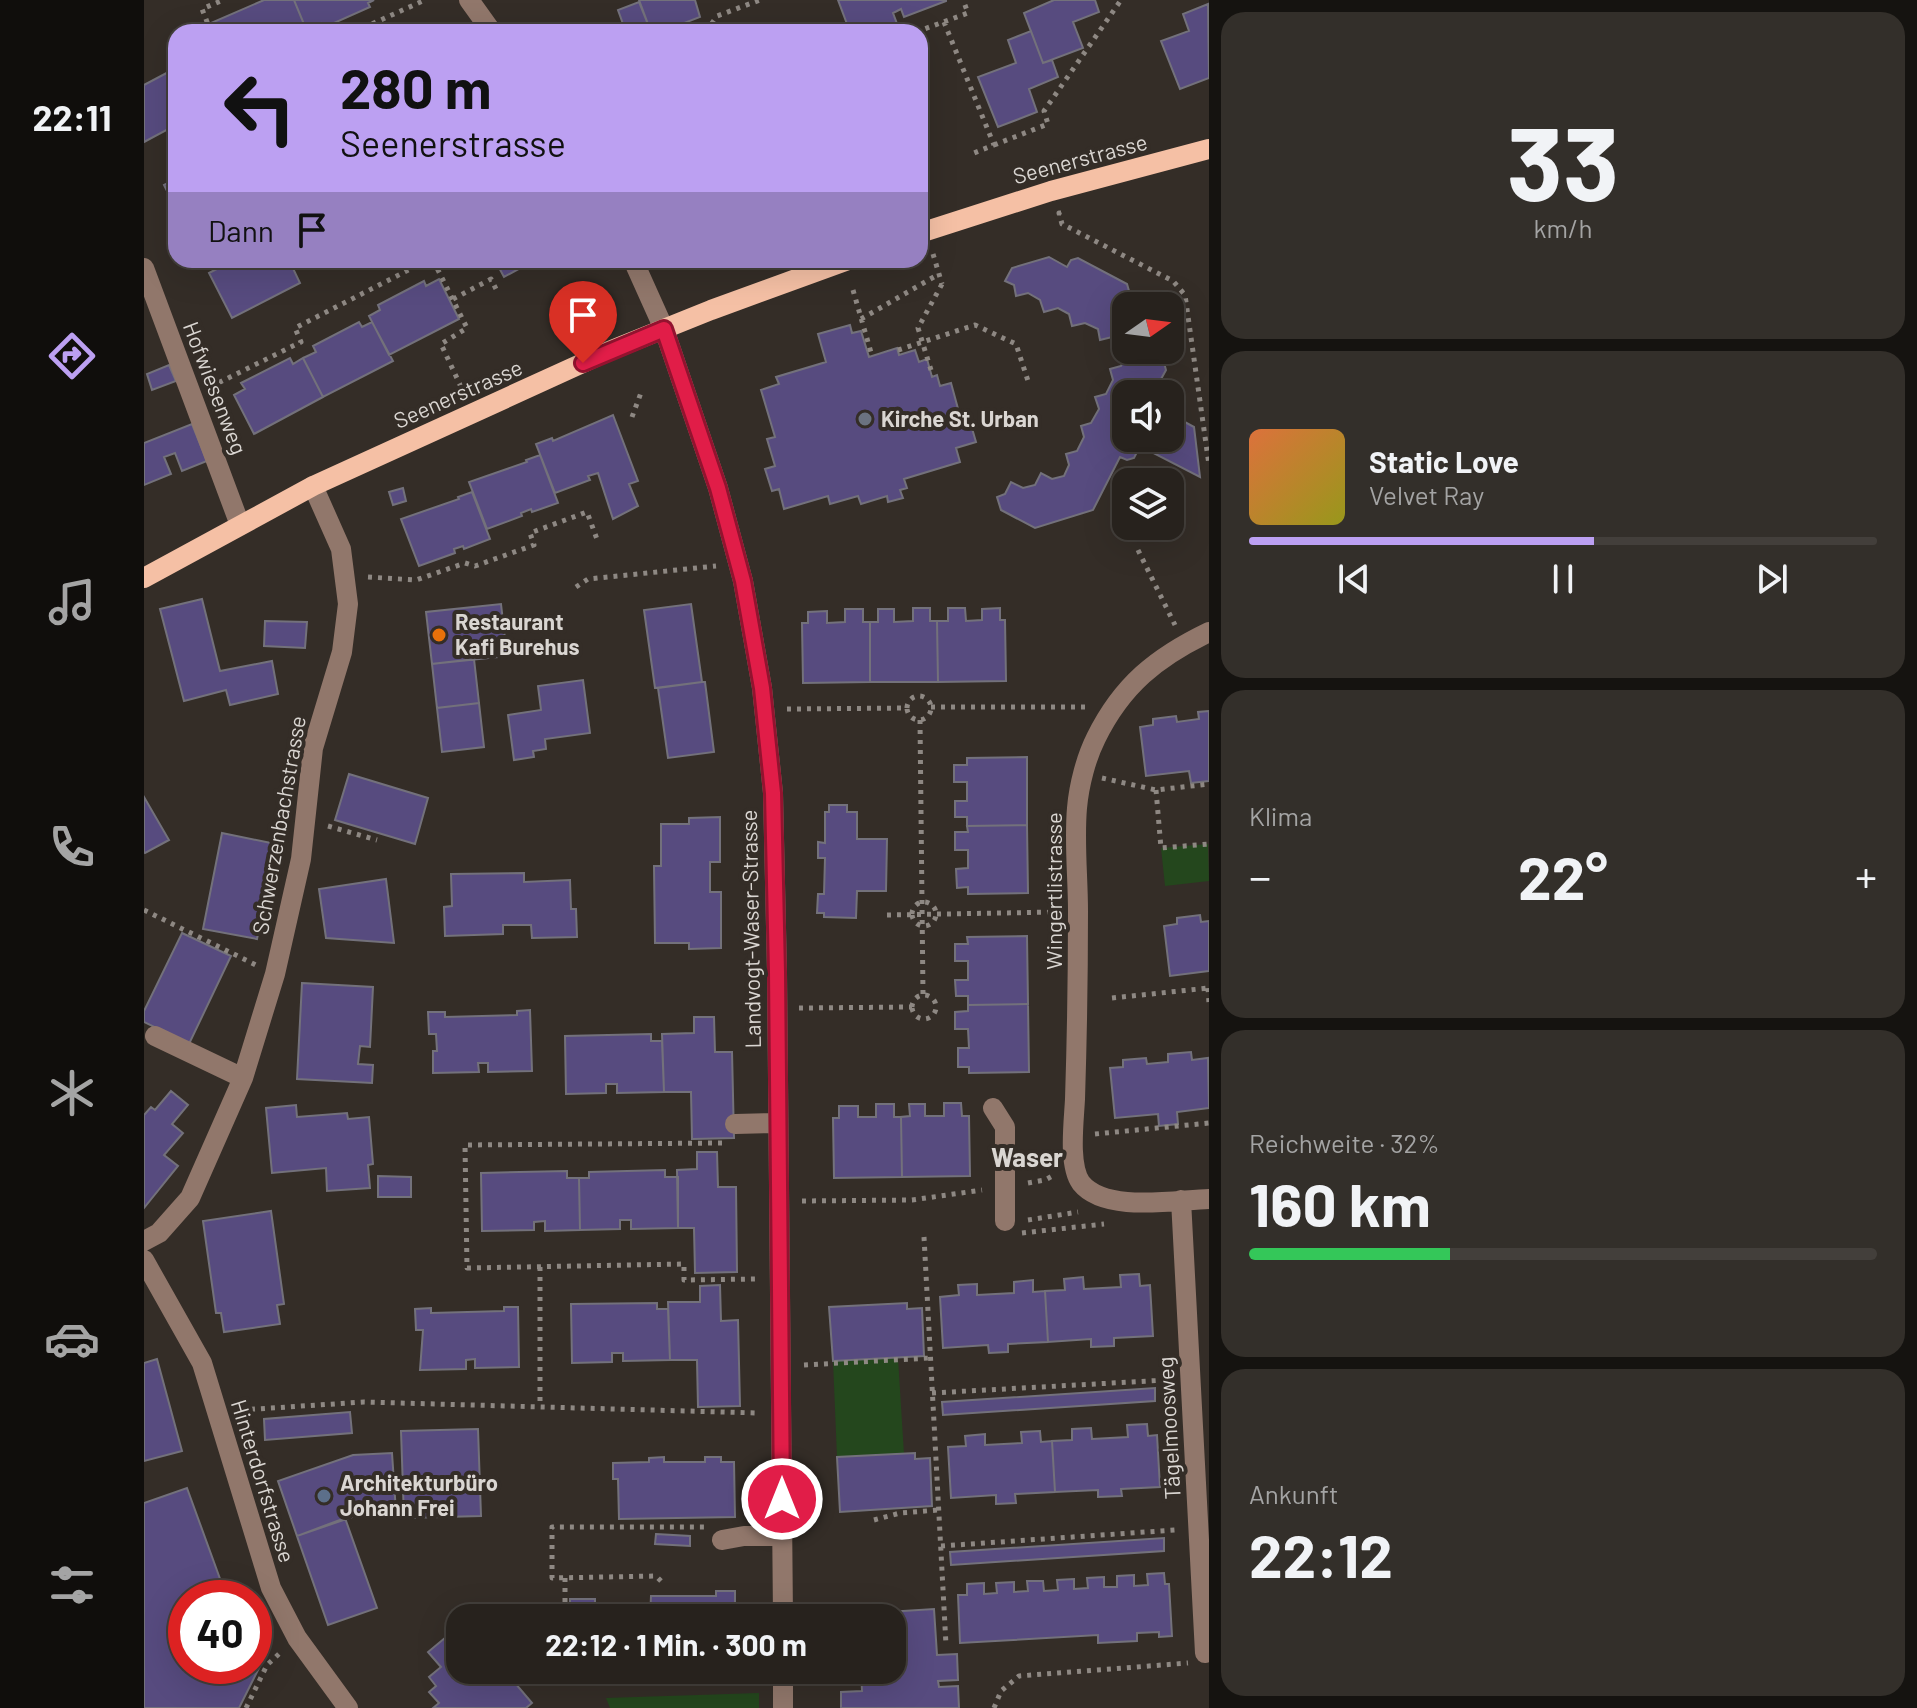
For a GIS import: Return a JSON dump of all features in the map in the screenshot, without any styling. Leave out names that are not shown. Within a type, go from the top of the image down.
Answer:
[{"type":"main road","name":"Seenerstrasse","points":[[928,230],[1051,191],[1209,149]]},
{"type":"main road","name":"Seenerstrasse","points":[[144,578],[313,486],[664,329],[827,268]]},
{"type":"street","points":[[469,0],[486,24]]},
{"type":"street","name":"Hofwiesenweg","points":[[144,268],[240,525]]},
{"type":"street","name":"Landvogt-Waser-Strasse","points":[[637,268],[664,329],[718,488],[733,540],[762,688],[773,793],[783,1604]]},
{"type":"street","name":"Schwerzenbachstrasse","points":[[144,1241],[159,1233],[190,1198],[243,1078],[275,974],[301,859],[313,748],[342,652],[348,604],[341,549],[313,486]]},
{"type":"street","name":"Wingertlistrasse","points":[[1096,1197],[1079,1181],[1073,1154],[1078,1001],[1077,808],[1083,774],[1095,739],[1138,677],[1172,652],[1209,632]]},
{"type":"street","points":[[155,1036],[243,1078]]},
{"type":"street","points":[[993,1108],[1005,1127],[1005,1221]]},
{"type":"street","points":[[731,1134],[778,1123]]},
{"type":"street","points":[[1096,1197],[1119,1202],[1209,1199]]},
{"type":"street","name":"Tägelmoosweg","points":[[1181,1200],[1205,1653]]},
{"type":"street","name":"Hinterdorfstrasse","points":[[144,1260],[202,1363],[271,1588],[297,1638],[348,1708]]},
{"type":"street","points":[[716,1534],[782,1536]]},
{"type":"street","points":[[783,1684],[783,1708]]},
{"type":"path","points":[[208,24],[202,9],[223,0]]},
{"type":"path","points":[[372,24],[425,0]]},
{"type":"path","points":[[712,24],[717,16],[760,0]]},
{"type":"path","points":[[928,28],[968,13],[963,0]]},
{"type":"path","points":[[974,153],[1048,124],[1044,111],[1121,0]]},
{"type":"path","points":[[944,22],[994,145]]},
{"type":"path","points":[[1073,209],[1059,213],[1062,224],[1173,281],[1185,295],[1208,438],[1209,465]]},
{"type":"path","points":[[931,370],[918,328],[942,284],[933,254]]},
{"type":"path","points":[[192,396],[301,342],[295,328],[415,268]]},
{"type":"path","points":[[436,268],[467,328],[441,344],[462,389]]},
{"type":"path","points":[[861,319],[939,274]]},
{"type":"path","points":[[453,299],[491,279],[498,293]]},
{"type":"path","points":[[853,290],[872,356]]},
{"type":"path","points":[[898,350],[975,325],[1016,344],[1029,384]]},
{"type":"path","points":[[632,417],[642,390]]},
{"type":"path","points":[[363,576],[416,580],[465,563],[475,566],[534,545],[530,533],[587,512],[598,542]]},
{"type":"path","points":[[1138,550],[1177,629]]},
{"type":"path","points":[[576,587],[588,579],[716,566]]},
{"type":"path","points":[[919,687],[920,695]]},
{"type":"path","points":[[920,695],[927,698],[931,707],[928,716],[920,720],[910,716],[907,708],[910,700],[920,695]]},
{"type":"path","points":[[931,707],[1094,707]]},
{"type":"path","points":[[786,709],[907,708]]},
{"type":"path","points":[[920,720],[923,995]]},
{"type":"path","points":[[1083,774],[1156,790],[1209,784]]},
{"type":"path","points":[[1156,790],[1161,848],[1209,844]]},
{"type":"path","points":[[306,819],[377,840]]},
{"type":"path","points":[[922,902],[932,905],[936,915],[930,925],[922,927],[914,923],[912,915],[914,907],[922,902]]},
{"type":"path","points":[[144,910],[275,974]]},
{"type":"path","points":[[887,915],[1060,912]]},
{"type":"path","points":[[1112,998],[1208,988],[1209,1003]]},
{"type":"path","points":[[923,995],[934,1000],[937,1008],[934,1015],[922,1019],[915,1015],[912,1007],[914,999],[923,995]]},
{"type":"path","points":[[798,1008],[912,1007]]},
{"type":"path","points":[[1074,1137],[1209,1123]]},
{"type":"path","points":[[731,1134],[465,1145],[467,1268],[684,1264],[684,1280],[761,1279]]},
{"type":"path","points":[[802,1201],[912,1200],[1045,1180],[1064,1170]]},
{"type":"path","points":[[1005,1221],[1061,1216],[1084,1210],[1096,1197]]},
{"type":"path","points":[[1005,1221],[1024,1234],[1106,1224]]},
{"type":"path","points":[[924,1237],[946,1645]]},
{"type":"path","points":[[540,1267],[540,1407]]},
{"type":"path","points":[[804,1365],[930,1358]]},
{"type":"path","points":[[932,1393],[1190,1378]]},
{"type":"path","points":[[216,1412],[364,1402],[762,1414]]},
{"type":"path","points":[[874,1520],[900,1513],[938,1510]]},
{"type":"path","points":[[661,1581],[656,1576],[552,1578],[552,1527],[716,1534]]},
{"type":"path","points":[[941,1546],[1198,1528]]},
{"type":"path","points":[[565,1578],[565,1604]]},
{"type":"path","points":[[246,1708],[267,1665],[297,1638]]},
{"type":"path","points":[[994,1708],[1001,1691],[1019,1676],[1192,1663],[1205,1653]]},
{"type":"green space","points":[[1208,844],[1209,881],[1165,886],[1161,848]]},
{"type":"green space","points":[[898,1358],[904,1454],[837,1457],[833,1361]]},
{"type":"green space","points":[[759,1693],[759,1708],[610,1708],[606,1698]]},
{"type":"building","points":[[264,0],[294,0],[304,24],[211,24]]},
{"type":"building","points":[[294,0],[374,0],[368,3],[370,7],[332,24],[304,24]]},
{"type":"building","points":[[639,0],[695,0],[700,17],[682,24],[648,24]]},
{"type":"building","points":[[838,0],[946,0],[904,17],[901,9],[893,13],[897,24],[847,24]]},
{"type":"building","points":[[1054,0],[1095,0],[1099,12],[1073,22],[1083,48],[1043,63],[1024,13]]},
{"type":"building","points":[[639,2],[648,24],[623,24],[618,10]]},
{"type":"building","points":[[1208,4],[1209,78],[1180,89],[1161,41],[1189,31],[1183,14]]},
{"type":"building","points":[[1031,31],[1043,63],[1052,60],[1058,77],[1029,89],[1037,112],[998,127],[978,77],[1016,63],[1008,40]]},
{"type":"building","points":[[168,72],[168,129],[144,142],[144,85]]},
{"type":"building","points":[[1049,257],[1067,267],[1071,260],[1078,258],[1127,284],[1128,292],[1112,292],[1112,337],[1100,340],[1098,329],[1085,323],[1072,326],[1069,314],[1058,308],[1044,312],[1040,300],[1028,293],[1016,296],[1014,285],[1005,281],[1012,268]]},
{"type":"building","points":[[219,268],[293,268],[300,283],[232,318],[209,273]]},
{"type":"building","points":[[499,268],[520,268],[504,277]]},
{"type":"building","points":[[439,279],[459,319],[389,355],[369,316],[380,310],[378,305],[424,281],[426,286]]},
{"type":"building","points":[[359,322],[362,327],[372,322],[393,361],[323,397],[303,358],[316,352],[313,346]]},
{"type":"building","name":"Kirche St. Urban","points":[[850,325],[852,333],[861,331],[869,357],[897,348],[899,355],[915,350],[919,362],[927,359],[932,377],[937,375],[940,386],[951,383],[963,427],[971,425],[976,442],[956,448],[960,462],[904,479],[907,488],[900,490],[903,498],[888,502],[887,496],[861,504],[858,496],[830,504],[828,496],[784,509],[779,489],[772,491],[765,469],[775,466],[767,439],[775,437],[761,390],[779,384],[776,377],[826,362],[818,334]]},
{"type":"building","points":[[290,358],[293,364],[303,358],[323,397],[254,434],[234,395],[245,389],[241,383]]},
{"type":"building","points":[[1164,364],[1166,370],[1160,380],[1113,380],[1110,369]]},
{"type":"building","points":[[169,365],[176,381],[152,390],[147,374]]},
{"type":"building","points":[[1112,382],[1112,452],[1137,452],[1134,458],[1127,460],[1120,457],[1093,510],[1035,528],[1001,510],[997,497],[1005,494],[1011,482],[1023,488],[1035,485],[1041,473],[1052,479],[1064,476],[1069,465],[1066,454],[1077,451],[1084,437],[1081,426],[1091,423],[1099,409],[1095,397],[1106,394]]},
{"type":"building","points":[[613,415],[638,481],[629,484],[638,506],[613,519],[598,473],[588,476],[590,480],[555,493],[536,444],[552,438],[553,441]]},
{"type":"building","points":[[1184,422],[1194,427],[1200,477],[1152,452],[1184,452]]},
{"type":"building","points":[[192,424],[207,461],[182,471],[175,453],[164,457],[171,474],[144,485],[144,443]]},
{"type":"building","points":[[540,455],[558,503],[532,512],[531,509],[521,513],[522,516],[487,529],[469,482]]},
{"type":"building","points":[[403,488],[406,501],[393,505],[389,492]]},
{"type":"building","points":[[472,492],[490,539],[464,549],[463,546],[454,549],[455,553],[419,566],[401,519]]},
{"type":"building","points":[[202,599],[220,671],[272,661],[278,694],[230,705],[226,690],[184,701],[160,609]]},
{"type":"building","points":[[501,604],[507,656],[432,664],[426,612]]},
{"type":"building","points":[[691,604],[702,682],[655,688],[644,610]]},
{"type":"building","points":[[913,608],[930,608],[930,621],[937,621],[938,682],[870,682],[870,622],[878,622],[878,609],[894,609],[894,622],[913,621]]},
{"type":"building","points":[[948,608],[965,608],[966,621],[982,620],[982,609],[1000,608],[1000,620],[1005,620],[1006,681],[938,682],[937,621],[948,621]]},
{"type":"building","points":[[845,609],[863,609],[863,622],[870,622],[870,682],[803,683],[802,623],[808,623],[808,612],[827,611],[827,623],[845,622]]},
{"type":"building","points":[[265,621],[307,622],[305,648],[264,646]]},
{"type":"building","points":[[474,659],[479,703],[437,708],[432,664]]},
{"type":"building","points":[[583,680],[590,733],[545,739],[546,749],[533,751],[534,757],[514,760],[508,715],[541,710],[538,686]]},
{"type":"building","points":[[705,682],[714,752],[668,758],[658,688]]},
{"type":"building","points":[[479,703],[484,747],[442,752],[437,708]]},
{"type":"building","points":[[1209,711],[1209,781],[1191,783],[1189,771],[1146,776],[1140,727],[1153,725],[1153,719],[1176,716],[1177,722],[1199,719],[1198,712]]},
{"type":"building","points":[[1027,757],[1027,825],[967,826],[967,817],[955,817],[955,801],[967,801],[967,782],[954,782],[954,765],[967,765],[967,758]]},
{"type":"building","points":[[349,774],[428,798],[415,844],[335,820]]},
{"type":"building","points":[[144,797],[169,840],[145,853],[144,852]]},
{"type":"building","points":[[829,805],[847,805],[847,812],[857,812],[857,839],[887,839],[886,891],[857,891],[856,918],[824,917],[824,913],[817,913],[818,894],[824,894],[825,858],[818,858],[818,842],[825,843],[825,812],[829,812]]},
{"type":"building","points":[[720,817],[720,862],[710,862],[710,892],[721,892],[721,948],[689,949],[689,943],[655,943],[654,866],[661,866],[661,824],[689,824],[689,818]]},
{"type":"building","points":[[1027,825],[1028,893],[968,894],[968,887],[957,888],[956,869],[968,868],[968,850],[955,850],[955,832],[968,832],[967,826]]},
{"type":"building","points":[[222,833],[276,844],[257,939],[203,929]]},
{"type":"building","points":[[524,873],[524,882],[570,880],[571,909],[576,909],[577,937],[532,938],[531,925],[503,925],[503,934],[445,936],[444,907],[452,906],[451,874]]},
{"type":"building","points":[[386,879],[394,943],[326,938],[319,889]]},
{"type":"building","points":[[1200,915],[1201,922],[1209,921],[1209,971],[1170,976],[1164,926],[1177,924],[1177,918]]},
{"type":"building","points":[[182,933],[231,956],[189,1044],[144,1022],[144,1011]]},
{"type":"building","points":[[1027,936],[1028,1004],[968,1005],[968,996],[956,996],[955,980],[968,980],[968,961],[955,961],[955,944],[968,944],[967,937]]},
{"type":"building","points":[[302,983],[373,987],[370,1047],[360,1046],[358,1064],[373,1065],[372,1083],[297,1079]]},
{"type":"building","points":[[1028,1004],[1029,1072],[969,1073],[969,1067],[958,1067],[958,1048],[969,1048],[968,1029],[955,1029],[955,1012],[968,1011],[968,1005]]},
{"type":"building","points":[[530,1010],[532,1071],[488,1072],[488,1063],[478,1063],[479,1072],[433,1073],[436,1034],[429,1034],[428,1012],[445,1012],[445,1017],[517,1015],[517,1011]]},
{"type":"building","points":[[694,1017],[714,1017],[715,1052],[732,1052],[734,1138],[692,1139],[691,1092],[664,1092],[662,1034],[694,1033]]},
{"type":"building","points":[[651,1034],[651,1041],[662,1041],[664,1092],[617,1093],[617,1084],[606,1084],[606,1093],[566,1094],[565,1036]]},
{"type":"building","points":[[1191,1052],[1192,1060],[1208,1058],[1209,1108],[1177,1112],[1178,1124],[1159,1126],[1158,1114],[1115,1118],[1110,1068],[1123,1067],[1123,1060],[1146,1058],[1147,1064],[1168,1062],[1168,1054]]},
{"type":"building","points":[[171,1091],[188,1105],[172,1124],[183,1133],[164,1155],[178,1166],[144,1208],[144,1115],[151,1107],[155,1110]]},
{"type":"building","points":[[944,1103],[961,1103],[962,1116],[969,1116],[970,1176],[902,1177],[901,1117],[910,1116],[909,1104],[925,1104],[925,1116],[944,1116]]},
{"type":"building","points":[[876,1104],[894,1104],[894,1117],[901,1117],[902,1177],[834,1178],[833,1118],[839,1118],[839,1106],[858,1106],[858,1117],[876,1117]]},
{"type":"building","points":[[296,1105],[297,1117],[347,1113],[348,1119],[369,1117],[373,1164],[368,1165],[370,1188],[327,1191],[326,1168],[272,1173],[266,1108]]},
{"type":"building","points":[[697,1152],[717,1152],[718,1187],[736,1187],[737,1272],[695,1273],[694,1228],[678,1228],[677,1170],[697,1169]]},
{"type":"building","points":[[665,1170],[665,1177],[678,1177],[678,1228],[631,1229],[631,1220],[620,1220],[620,1229],[580,1230],[579,1178],[589,1178],[589,1172]]},
{"type":"building","points":[[567,1171],[567,1178],[579,1178],[580,1230],[545,1231],[545,1221],[534,1222],[534,1230],[482,1231],[481,1173]]},
{"type":"building","points":[[378,1176],[411,1177],[411,1197],[378,1197]]},
{"type":"building","points":[[271,1211],[284,1304],[277,1305],[280,1324],[224,1332],[221,1313],[216,1313],[203,1221]]},
{"type":"building","points":[[1139,1274],[1140,1286],[1150,1285],[1153,1336],[1114,1338],[1114,1346],[1091,1347],[1091,1339],[1048,1342],[1045,1291],[1065,1290],[1064,1279],[1083,1277],[1084,1289],[1121,1287],[1120,1275]]},
{"type":"building","points":[[1033,1280],[1033,1292],[1045,1291],[1048,1342],[1008,1344],[1008,1352],[989,1353],[988,1345],[943,1348],[940,1297],[959,1295],[958,1285],[977,1284],[977,1295],[1014,1293],[1014,1282]]},
{"type":"building","points":[[720,1285],[721,1321],[738,1320],[740,1406],[698,1407],[697,1360],[670,1360],[668,1302],[700,1302],[700,1286]]},
{"type":"building","points":[[657,1303],[657,1309],[668,1309],[670,1360],[623,1361],[623,1353],[612,1353],[612,1362],[572,1363],[571,1304]]},
{"type":"building","points":[[907,1303],[907,1309],[922,1308],[924,1356],[833,1361],[829,1307]]},
{"type":"building","points":[[504,1307],[518,1307],[519,1367],[475,1368],[475,1359],[466,1360],[466,1369],[420,1370],[423,1330],[416,1330],[415,1309],[431,1308],[431,1313],[504,1311]]},
{"type":"building","points":[[157,1359],[182,1451],[144,1461],[144,1363]]},
{"type":"building","points":[[1155,1388],[1155,1401],[943,1415],[942,1402]]},
{"type":"building","points":[[350,1412],[352,1433],[265,1440],[264,1419]]},
{"type":"building","points":[[1147,1424],[1148,1436],[1157,1435],[1160,1487],[1121,1489],[1122,1496],[1098,1497],[1098,1490],[1055,1492],[1052,1441],[1072,1440],[1072,1429],[1091,1428],[1092,1439],[1128,1437],[1127,1425]]},
{"type":"building","points":[[478,1429],[481,1516],[404,1518],[401,1431]]},
{"type":"building","points":[[1040,1431],[1041,1442],[1052,1441],[1055,1492],[1015,1494],[1016,1503],[996,1504],[996,1495],[951,1498],[948,1447],[966,1446],[965,1436],[985,1434],[985,1445],[1022,1443],[1021,1432]]},
{"type":"building","points":[[392,1453],[396,1512],[358,1515],[297,1536],[278,1481],[353,1455]]},
{"type":"building","points":[[915,1453],[915,1459],[930,1458],[932,1506],[840,1512],[837,1457]]},
{"type":"building","points":[[664,1457],[664,1462],[705,1462],[705,1457],[721,1457],[721,1462],[734,1462],[735,1517],[619,1519],[618,1479],[613,1479],[613,1463],[649,1462],[649,1458]]},
{"type":"building","points":[[187,1488],[220,1580],[168,1580],[168,1684],[251,1684],[239,1708],[144,1708],[144,1503]]},
{"type":"building","points":[[345,1518],[377,1608],[328,1625],[297,1536]]},
{"type":"building","points":[[656,1534],[690,1536],[690,1546],[655,1544]]},
{"type":"building","points":[[1164,1538],[1164,1551],[951,1565],[950,1552]]},
{"type":"building","points":[[1164,1573],[1165,1584],[1169,1584],[1172,1636],[1159,1637],[1159,1632],[1137,1633],[1137,1641],[1098,1643],[1098,1635],[960,1643],[958,1595],[967,1595],[967,1584],[984,1583],[984,1594],[997,1593],[996,1583],[1014,1582],[1014,1592],[1028,1591],[1027,1581],[1043,1581],[1044,1591],[1058,1590],[1057,1580],[1074,1579],[1074,1589],[1088,1588],[1087,1578],[1104,1577],[1104,1587],[1117,1587],[1117,1576],[1134,1575],[1134,1586],[1148,1585],[1147,1574]]},
{"type":"building","points":[[716,1591],[735,1591],[735,1604],[651,1604],[651,1596],[716,1596]]},
{"type":"building","points":[[570,1599],[595,1599],[595,1603],[650,1603],[650,1604],[570,1604]]},
{"type":"building","points":[[934,1609],[937,1655],[957,1654],[958,1680],[938,1681],[939,1687],[958,1686],[959,1708],[841,1708],[841,1692],[862,1691],[862,1684],[906,1684],[906,1611]]},
{"type":"building","points":[[446,1637],[446,1684],[516,1684],[532,1703],[526,1708],[433,1708],[439,1703],[429,1692],[436,1686],[429,1677],[441,1667],[428,1652]]},
{"type":"place","name":"Kirche St. Urban","points":[[865,419]]},
{"type":"place","name":"Restaurant Kafi Burehus","points":[[439,635]]},
{"type":"place","name":"Architekturbüro Johann Frei","points":[[324,1496]]},
{"type":"district","name":"Waser","points":[[1027,1158]]},
{"type":"route","points":[[583,363],[664,329],[733,540],[762,688],[773,793],[782,1499]]}]
